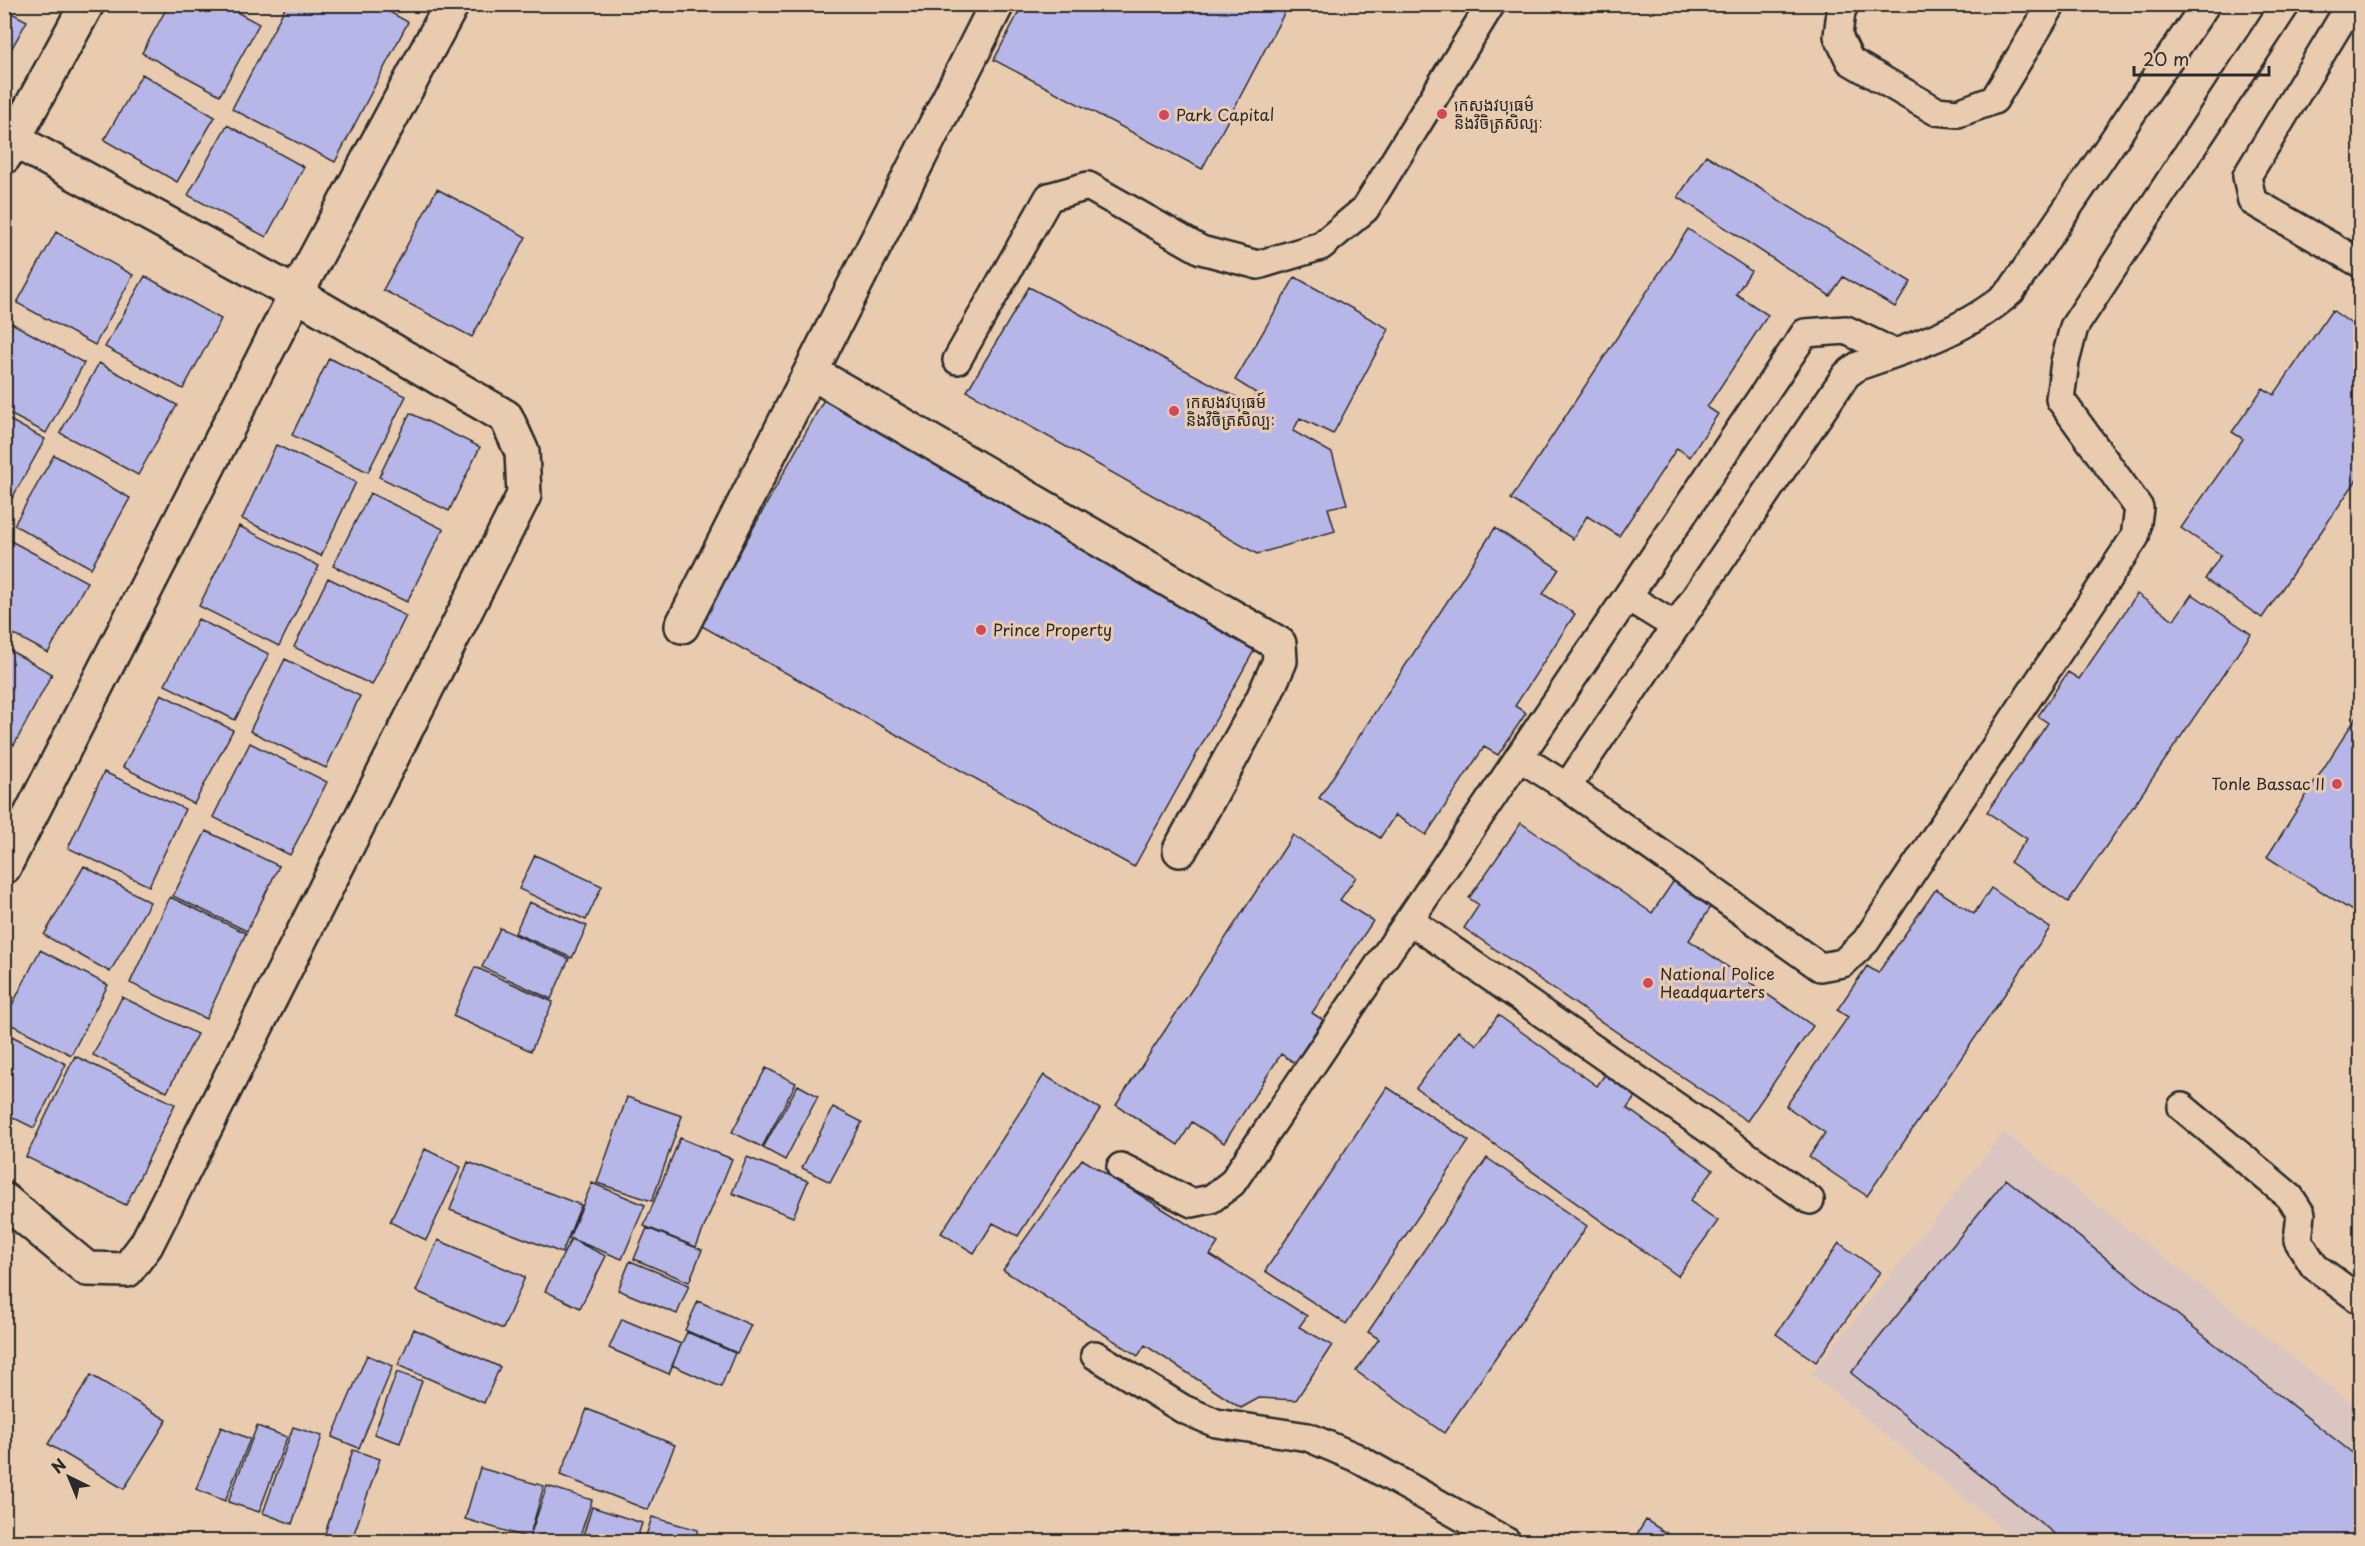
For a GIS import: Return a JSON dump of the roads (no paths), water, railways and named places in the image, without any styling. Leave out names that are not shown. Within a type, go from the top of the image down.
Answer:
[{"type":"street","points":[[4,1200],[87,1269],[127,1270],[146,1245],[524,495],[522,452],[506,417],[296,294],[9,149],[87,4]]},
{"type":"street","points":[[4,867],[296,294],[452,4]]},
{"type":"street","points":[[682,626],[997,4]]},
{"type":"street","points":[[811,372],[1279,644],[1280,661],[1262,701],[1180,850]]},
{"type":"lane","points":[[957,360],[1050,197],[1088,186],[1201,250],[1258,266],[1321,246],[1365,209],[1491,4]]},
{"type":"lane","points":[[1845,4],[1840,11],[1838,36],[1850,60],[1936,111],[1958,113],[1994,100],[2052,4]]},
{"type":"lane","points":[[1567,787],[1846,375],[1858,366],[1894,353],[1983,314],[2012,291],[2206,4]]},
{"type":"lane","points":[[1519,757],[1567,787],[1820,967],[1843,963],[1866,941],[2135,537],[2139,508],[2060,399],[2065,362],[2074,327],[2286,4]]},
{"type":"lane","points":[[2351,4],[2247,176],[2252,201],[2361,263]]},
{"type":"lane","points":[[1121,1167],[1192,1203],[1211,1199],[1232,1183],[1805,333],[1846,330],[1894,353]]},
{"type":"lane","points":[[1628,597],[1676,626]]},
{"type":"lane","points":[[1409,920],[1810,1200]]},
{"type":"lane","points":[[2182,1107],[2290,1197],[2301,1214],[2298,1240],[2314,1266],[2361,1300]]},
{"type":"lane","points":[[1095,1355],[1183,1409],[1216,1423],[1308,1437],[1355,1457],[1508,1542]]},
{"type":"place","name":"ក្រសួងវប្បធម៌ និងវិចិត្រសិល្បៈ","points":[[1442,114]]},
{"type":"place","name":"Park Capital","points":[[1164,115]]},
{"type":"place","name":"ក្រសួងវប្បធម៍ និងវិចិត្រសិល្បៈ","points":[[1174,411]]},
{"type":"place","name":"Prince Property","points":[[981,630]]},
{"type":"place","name":"Tonle Bassac II","points":[[2337,784]]},
{"type":"place","name":"National Police Headquarters","points":[[1648,983]]}]
